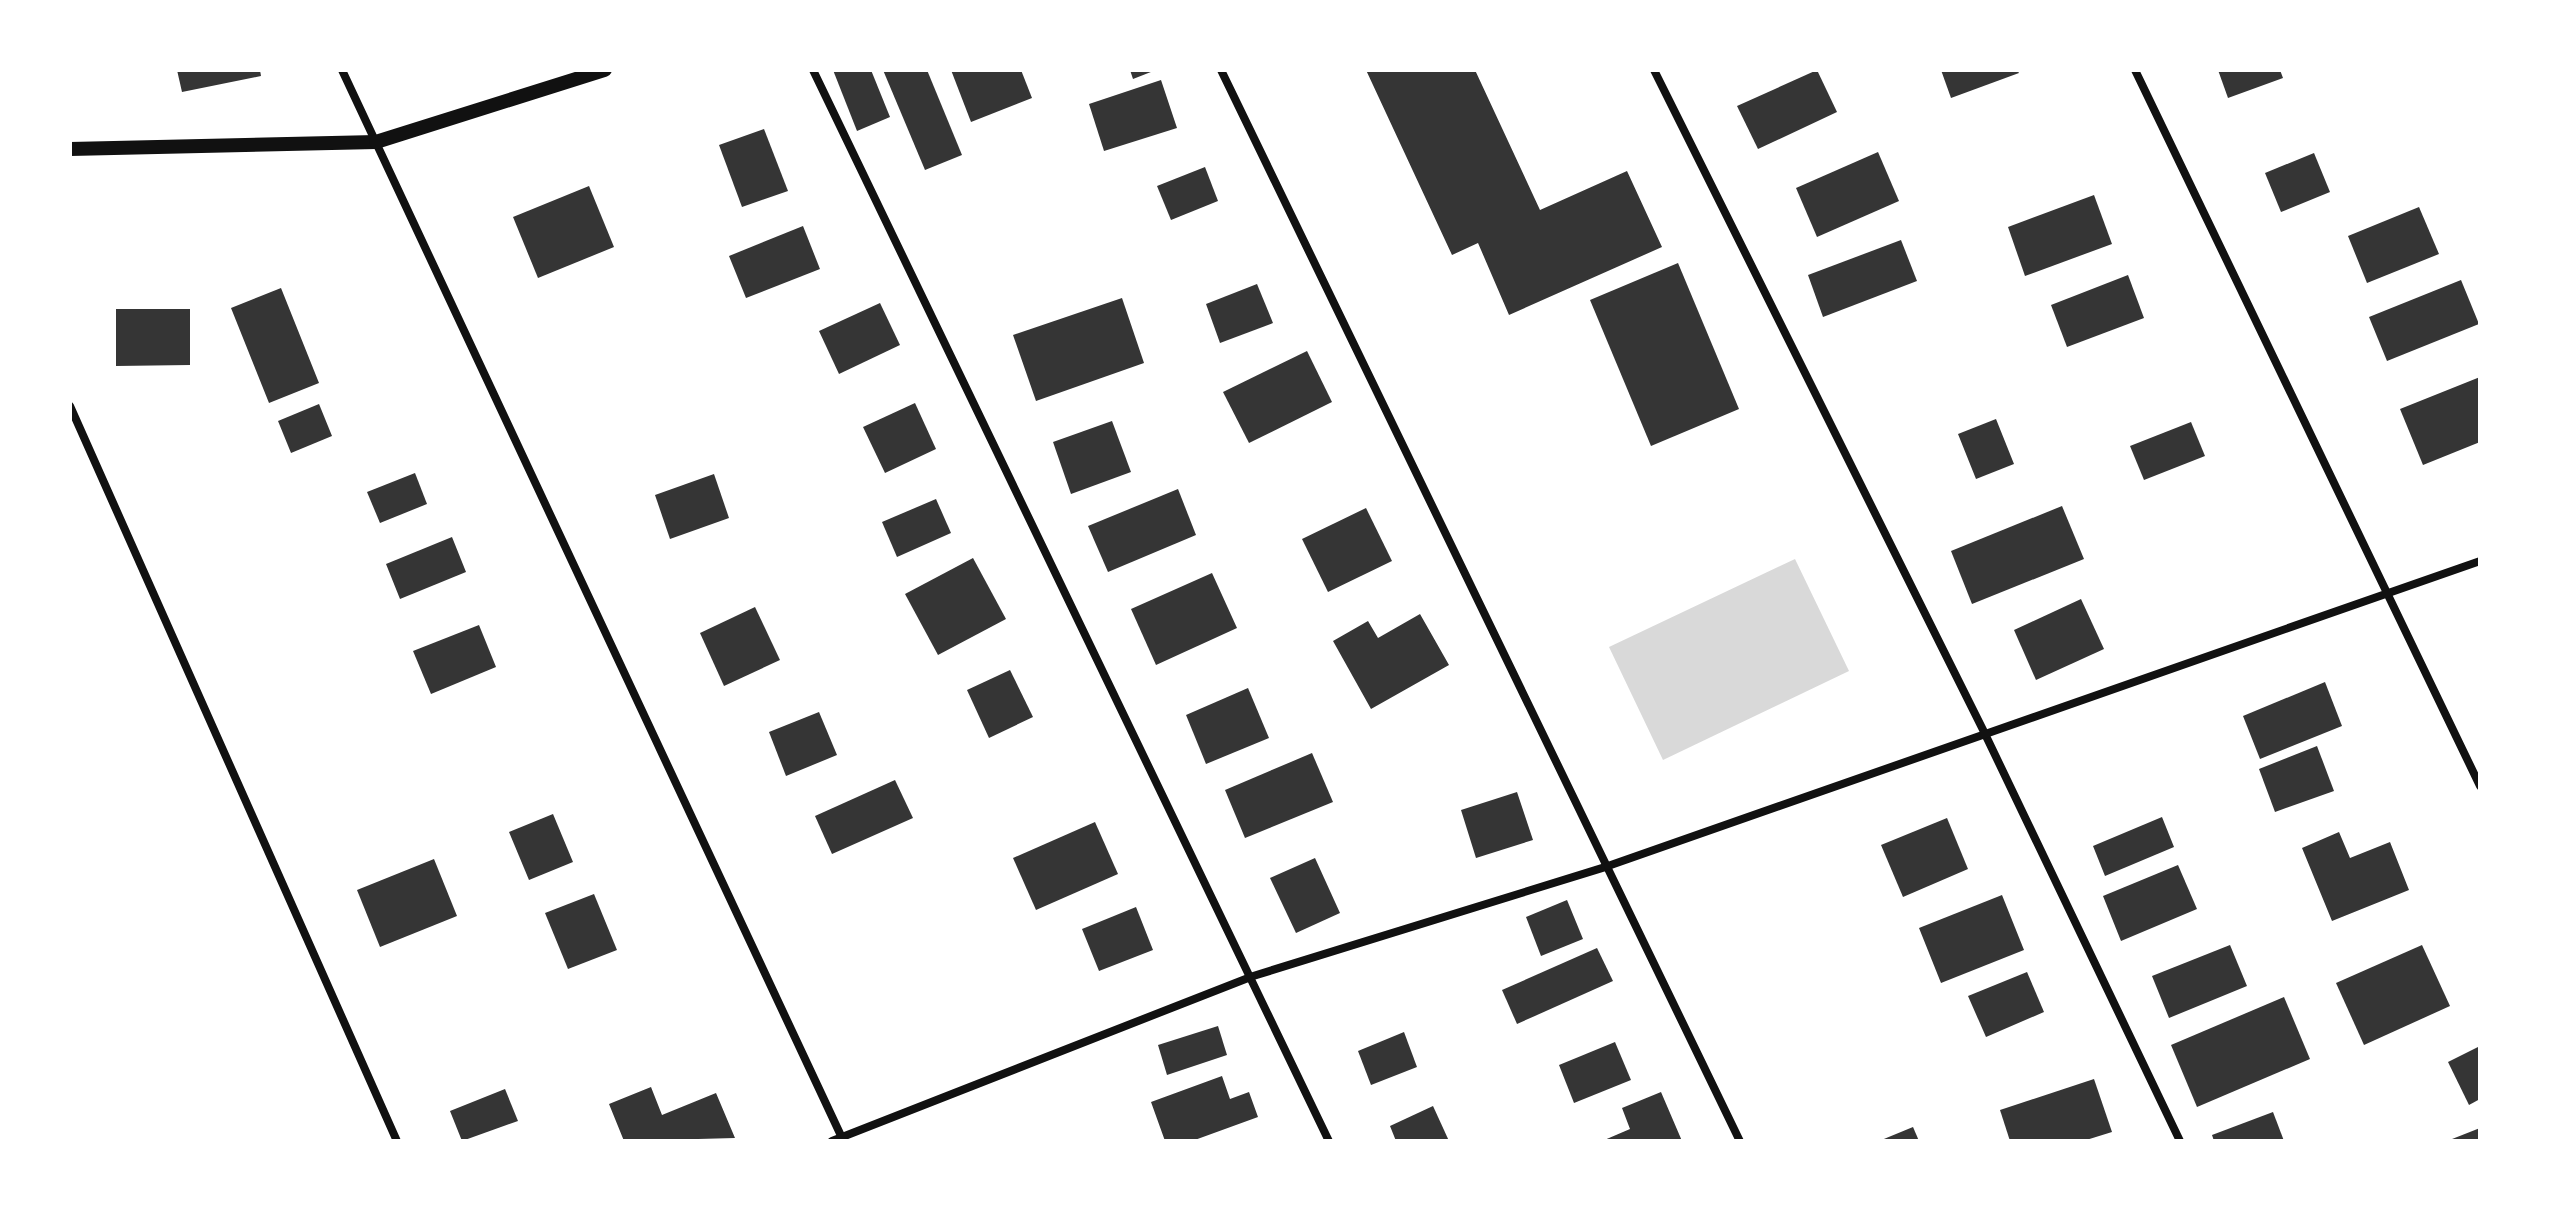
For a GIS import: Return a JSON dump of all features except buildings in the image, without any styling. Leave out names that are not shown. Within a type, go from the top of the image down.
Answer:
[{"type":"street","points":[[342,70],[843,1139]]},
{"type":"street","points":[[70,149],[376,142],[605,70]]},
{"type":"street","points":[[813,70],[1329,1141]]},
{"type":"street","points":[[1221,70],[1740,1141]]},
{"type":"street","points":[[1654,70],[1986,736],[2180,1141]]},
{"type":"street","points":[[2135,70],[2390,593],[2480,786]]},
{"type":"street","points":[[70,406],[397,1141]]},
{"type":"street","points":[[832,1141],[1250,977],[1608,866],[2480,561]]},
{"type":"shaded area","points":[[1795,559],[1849,671],[1663,760],[1609,647]]}]
